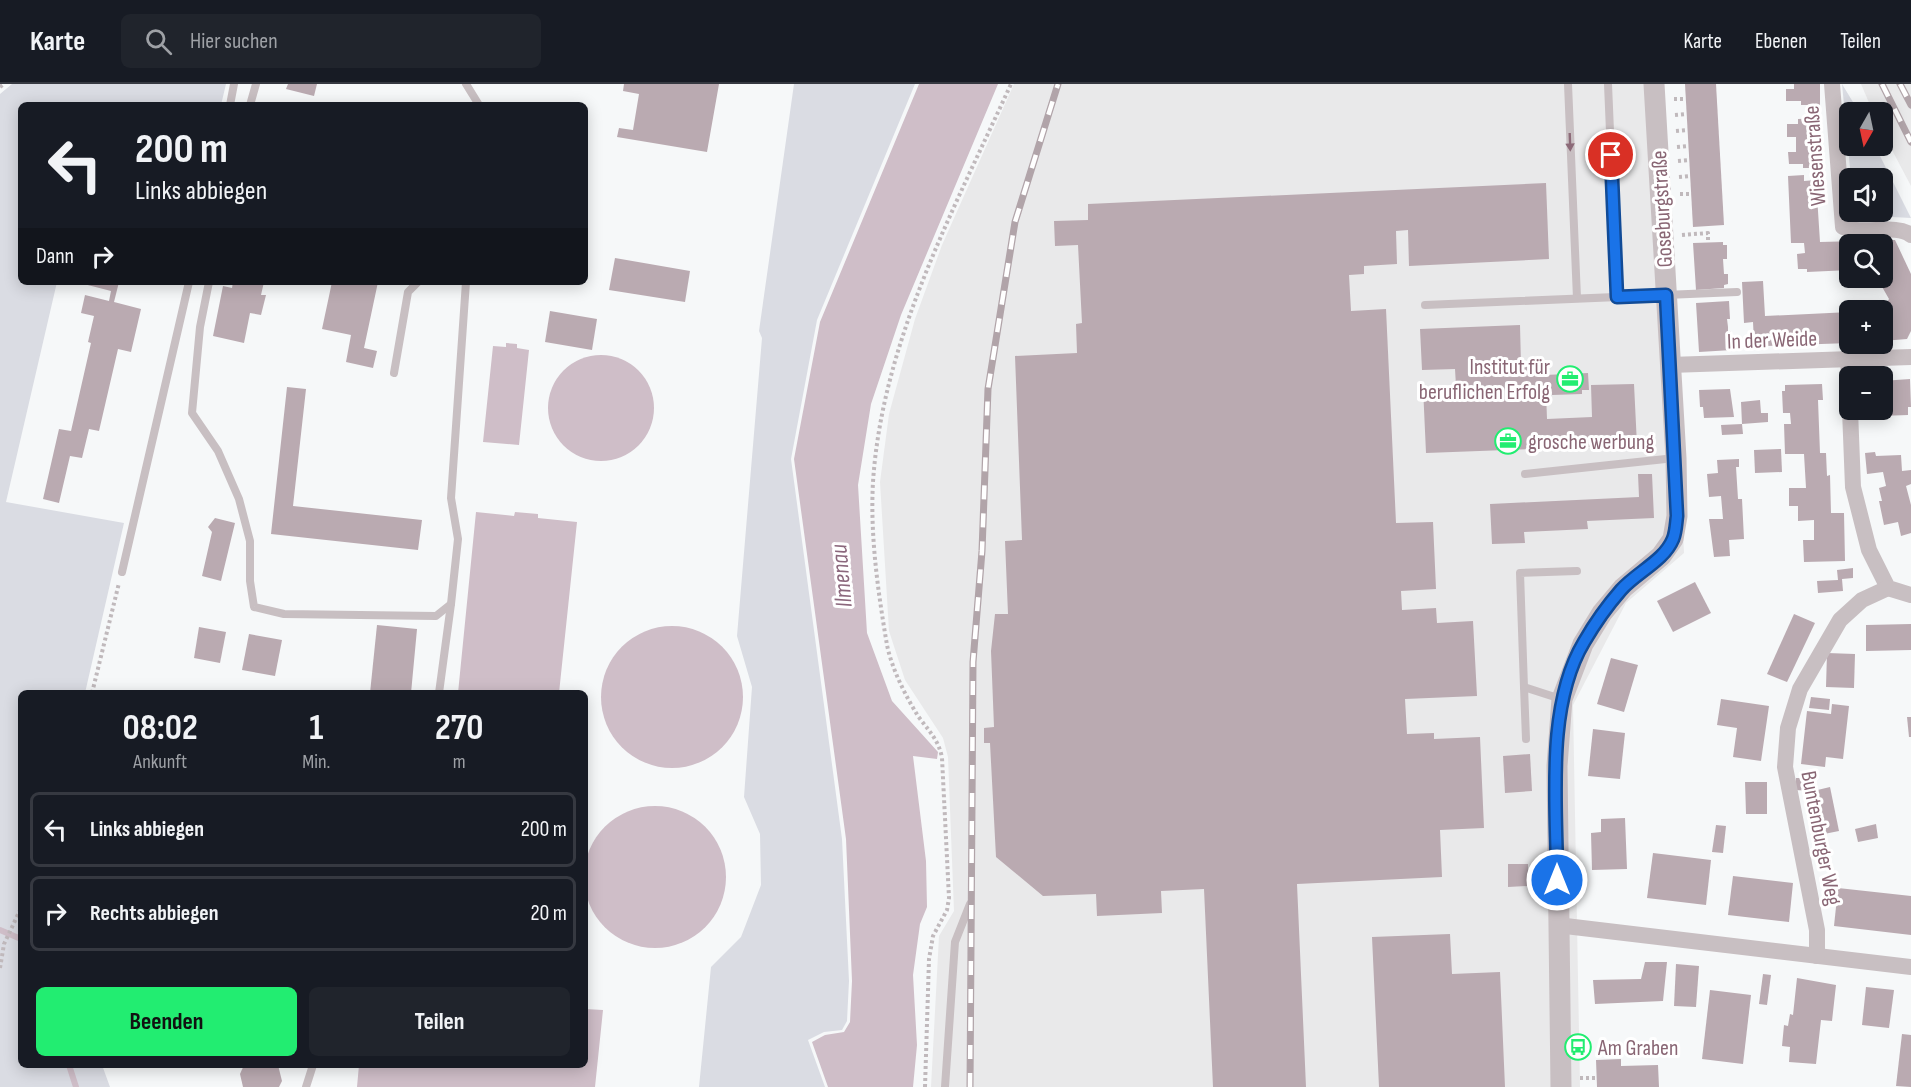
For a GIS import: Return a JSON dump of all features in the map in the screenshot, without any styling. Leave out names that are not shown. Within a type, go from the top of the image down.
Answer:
[{"type":"street","name":"Goseburgstraße","points":[[1567,1083],[1557,926],[1557,766],[1562,699],[1582,644],[1623,588],[1661,556],[1673,538],[1677,516],[1676,458],[1654,84]]},
{"type":"street","name":"Wiesenstraße","points":[[1832,84],[1843,227],[1854,232],[1895,230],[1911,235]]},
{"type":"street","name":"In der Weide","points":[[1670,365],[1911,357]]},
{"type":"street","points":[[1848,359],[1848,366]]},
{"type":"street","points":[[1850,420],[1853,487],[1869,550],[1888,588],[1911,595]]},
{"type":"street","name":"Buntenburger Weg","points":[[1817,956],[1817,930],[1785,767],[1788,728],[1800,688],[1840,620],[1862,600],[1888,588]]},
{"type":"street","points":[[1557,926],[1911,967]]},
{"type":"lane","points":[[231,102],[234,84]]},
{"type":"lane","points":[[251,102],[256,84]]},
{"type":"lane","points":[[466,84],[476,102]]},
{"type":"lane","points":[[1568,84],[1577,298]]},
{"type":"lane","points":[[1608,84],[1617,297]]},
{"type":"lane","points":[[122,572],[188,285]]},
{"type":"lane","points":[[208,285],[200,327],[192,413],[218,450],[239,499],[250,541],[250,581],[254,607],[284,614],[436,616],[451,604]]},
{"type":"lane","points":[[394,374],[408,291],[415,285]]},
{"type":"lane","points":[[439,690],[458,539],[451,498],[466,285]]},
{"type":"lane","points":[[1425,305],[1737,292]]},
{"type":"lane","points":[[1525,474],[1676,458]]},
{"type":"lane","points":[[1526,739],[1520,573],[1576,571]]},
{"type":"lane","points":[[1524,687],[1562,699]]},
{"type":"lane","points":[[945,1087],[955,942],[970,904]]},
{"type":"lane","points":[[306,1087],[312,1068]]},
{"type":"path","points":[[0,87],[4,84]]},
{"type":"path","points":[[925,1087],[929,959],[933,936],[943,921],[949,898],[942,758],[936,739],[918,715],[900,682],[888,650],[874,541],[873,481],[896,359],[913,308],[937,244],[1011,84]]},
{"type":"path","points":[[1663,236],[1708,233],[1708,242]]},
{"type":"path","points":[[93,690],[122,572]]},
{"type":"path","points":[[0,968],[4,944],[18,915]]},
{"type":"path","points":[[1567,1083],[1597,1078]]},
{"type":"shaded area","points":[[12,84],[226,84],[222,102],[18,102],[18,285],[56,285],[6,502],[124,523],[86,690],[18,690],[18,1068],[103,1068],[110,1087],[0,1087],[0,94]]},
{"type":"shaded area","points":[[794,84],[915,84],[817,320],[791,459],[842,839],[849,981],[847,1021],[842,1030],[824,1032],[808,1040],[825,1087],[699,1087],[711,967],[741,937],[761,885],[760,834],[744,797],[752,687],[737,636],[762,338],[759,331]]},
{"type":"shaded area","points":[[1014,84],[1661,84],[1684,553],[1626,603],[1573,705],[1580,1087],[931,1087],[939,936],[954,911],[948,757],[943,738],[905,680],[889,631],[880,482],[889,414],[915,319],[942,245]]},
{"type":"shaded area","points":[[1842,84],[1853,102],[1844,102]]},
{"type":"shaded area","points":[[1861,84],[1911,84],[1911,186],[1893,152],[1893,102],[1869,102]]},
{"type":"shaded area","points":[[1849,156],[1880,156],[1886,168],[1850,168]]},
{"type":"shaded area","points":[[1893,182],[1911,218],[1893,217]]},
{"type":"water","name":"Ilmenau","points":[[919,84],[998,84],[901,315],[871,404],[858,485],[867,633],[892,701],[938,752],[937,759],[913,756],[926,861],[927,907],[920,924],[913,975],[917,1045],[913,1087],[828,1087],[812,1042],[825,1035],[844,1032],[850,1022],[852,981],[846,839],[794,459],[820,322]]},
{"type":"water","points":[[506,343],[517,344],[517,348],[529,350],[519,445],[483,442],[493,346],[506,347]]},
{"type":"water","points":[[601,355],[621,359],[638,371],[650,388],[654,408],[650,428],[638,445],[621,457],[601,461],[581,457],[564,445],[552,428],[548,408],[552,388],[564,371],[581,359]]},
{"type":"water","points":[[476,512],[514,516],[515,512],[538,514],[538,518],[577,522],[559,690],[458,690]]},
{"type":"water","points":[[672,626],[699,631],[722,647],[738,670],[743,697],[738,724],[722,747],[699,763],[672,768],[645,763],[622,747],[606,724],[601,697],[606,670],[622,647],[645,631]]},
{"type":"water","points":[[641,807],[669,807],[695,818],[714,837],[725,863],[725,891],[714,917],[695,936],[669,947],[641,947],[615,936],[596,917],[588,901],[588,853],[596,837],[615,818]]},
{"type":"water","points":[[588,1009],[603,1010],[595,1087],[357,1087],[359,1068],[588,1068]]},
{"type":"building","points":[[288,84],[317,84],[314,96],[286,89]]},
{"type":"building","points":[[624,84],[719,84],[707,152],[617,137],[619,128],[633,130],[639,94],[623,91]]},
{"type":"building","points":[[1685,84],[1716,84],[1724,225],[1693,227]]},
{"type":"building","points":[[1794,84],[1820,84],[1820,105],[1801,105],[1801,101],[1786,101],[1786,89],[1794,89]]},
{"type":"building","points":[[1821,118],[1822,168],[1803,168],[1803,164],[1789,164],[1788,152],[1796,152],[1796,137],[1787,137],[1787,124],[1798,124],[1798,119]]},
{"type":"building","points":[[1804,175],[1804,181],[1816,180],[1820,242],[1839,241],[1839,271],[1807,272],[1807,269],[1798,269],[1797,254],[1805,253],[1804,243],[1791,243],[1788,176]]},
{"type":"building","points":[[1546,183],[1549,259],[1409,266],[1408,230],[1396,231],[1397,264],[1364,266],[1364,274],[1349,275],[1351,311],[1386,309],[1396,523],[1433,522],[1436,589],[1401,591],[1402,610],[1436,608],[1437,623],[1473,621],[1477,696],[1405,699],[1407,734],[1434,733],[1434,739],[1480,737],[1484,828],[1440,830],[1442,877],[1297,884],[1306,1087],[1213,1087],[1204,889],[1161,891],[1162,913],[1097,916],[1096,894],[1043,896],[996,857],[990,743],[984,743],[984,728],[994,727],[991,651],[995,614],[1008,614],[1005,541],[1022,540],[1015,356],[1077,353],[1076,324],[1082,323],[1078,245],[1055,246],[1054,221],[1088,220],[1088,204]]},
{"type":"building","points":[[1893,240],[1895,240],[1911,274],[1911,331],[1907,339],[1893,340],[1893,300],[1889,299],[1883,288],[1893,288]]},
{"type":"building","points":[[1723,242],[1723,245],[1727,245],[1727,259],[1723,259],[1724,274],[1728,274],[1728,284],[1724,285],[1724,288],[1696,290],[1693,243]]},
{"type":"building","points":[[615,258],[690,271],[685,302],[609,290]]},
{"type":"building","points":[[1763,281],[1765,316],[1839,313],[1839,343],[1766,346],[1766,341],[1754,342],[1753,322],[1744,323],[1742,282]]},
{"type":"building","points":[[88,285],[118,285],[114,302],[141,309],[131,352],[118,349],[99,431],[89,429],[82,458],[70,456],[59,503],[43,499],[59,429],[71,431],[91,343],[88,342],[94,316],[81,313],[85,295],[109,301],[111,291]]},
{"type":"building","points":[[232,285],[263,285],[261,295],[266,295],[261,315],[250,313],[244,343],[213,336],[223,286],[232,288]]},
{"type":"building","points":[[331,285],[377,285],[364,348],[377,351],[373,368],[346,362],[351,335],[322,329]]},
{"type":"building","points":[[1729,301],[1730,319],[1727,319],[1728,331],[1731,331],[1732,350],[1699,352],[1696,303]]},
{"type":"building","points":[[550,311],[597,319],[592,350],[545,342]]},
{"type":"building","points":[[1520,325],[1521,365],[1540,364],[1540,374],[1545,375],[1588,373],[1589,390],[1582,390],[1582,394],[1552,395],[1552,392],[1546,392],[1547,419],[1592,417],[1591,385],[1634,384],[1637,445],[1426,453],[1423,387],[1456,386],[1455,369],[1422,370],[1420,329]]},
{"type":"building","points":[[1910,379],[1911,407],[1908,407],[1908,415],[1893,416],[1893,380]]},
{"type":"building","points":[[1822,384],[1823,400],[1818,400],[1820,453],[1826,453],[1827,476],[1830,475],[1831,513],[1844,513],[1845,561],[1804,562],[1803,540],[1814,540],[1814,520],[1798,521],[1798,506],[1789,506],[1789,488],[1806,488],[1804,454],[1785,454],[1784,424],[1791,424],[1790,413],[1783,413],[1782,391],[1785,391],[1785,385]]},
{"type":"building","points":[[287,387],[306,389],[293,506],[422,520],[418,550],[271,534]]},
{"type":"building","points":[[1730,389],[1734,417],[1704,418],[1703,407],[1700,407],[1699,390]]},
{"type":"building","points":[[1760,400],[1761,413],[1768,413],[1768,422],[1742,424],[1741,402]]},
{"type":"building","points":[[1742,424],[1743,434],[1722,435],[1721,425]]},
{"type":"building","points":[[1781,449],[1782,472],[1755,473],[1754,450]]},
{"type":"building","points":[[1875,452],[1876,456],[1901,455],[1902,471],[1911,470],[1911,484],[1906,486],[1911,505],[1911,533],[1901,536],[1898,522],[1884,525],[1879,501],[1882,501],[1879,488],[1886,486],[1883,472],[1867,474],[1865,453]]},
{"type":"building","points":[[1739,459],[1739,467],[1736,467],[1738,499],[1742,499],[1744,539],[1729,540],[1730,556],[1714,557],[1709,519],[1723,519],[1721,496],[1709,497],[1707,474],[1718,473],[1717,460]]},
{"type":"building","points":[[1638,474],[1652,474],[1654,518],[1587,521],[1588,529],[1524,532],[1525,543],[1492,544],[1490,504],[1639,497]]},
{"type":"building","points":[[215,518],[235,523],[221,581],[202,576],[212,532],[208,527]]},
{"type":"building","points":[[1853,568],[1853,578],[1842,579],[1843,591],[1818,593],[1817,581],[1838,580],[1837,570]]},
{"type":"building","points":[[1695,582],[1711,613],[1673,632],[1657,601]]},
{"type":"building","points":[[1794,614],[1815,623],[1787,682],[1767,674]]},
{"type":"building","points":[[1911,624],[1911,650],[1866,651],[1866,625]]},
{"type":"building","points":[[377,625],[417,629],[411,690],[370,690]]},
{"type":"building","points":[[199,627],[226,632],[220,663],[194,658]]},
{"type":"building","points":[[249,634],[282,640],[275,676],[242,670]]},
{"type":"building","points":[[1827,653],[1855,654],[1854,688],[1826,687]]},
{"type":"building","points":[[1611,658],[1638,665],[1624,712],[1597,704]]},
{"type":"building","points":[[1811,697],[1830,699],[1829,710],[1809,708]]},
{"type":"building","points":[[1721,699],[1769,706],[1761,761],[1733,757],[1737,728],[1717,725]]},
{"type":"building","points":[[1832,704],[1849,706],[1843,759],[1826,757],[1825,767],[1801,764],[1807,711],[1831,714]]},
{"type":"building","points":[[1907,717],[1911,717],[1911,737],[1909,737]]},
{"type":"building","points":[[1593,729],[1625,733],[1620,779],[1588,776]]},
{"type":"building","points":[[1530,754],[1532,791],[1505,793],[1503,756]]},
{"type":"building","points":[[1796,778],[1813,778],[1812,791],[1795,790]]},
{"type":"building","points":[[1745,782],[1767,782],[1767,814],[1746,814]]},
{"type":"building","points":[[1830,787],[1839,831],[1814,836],[1805,793]]},
{"type":"building","points":[[1625,818],[1627,869],[1592,870],[1591,833],[1601,832],[1601,819]]},
{"type":"building","points":[[1876,824],[1878,838],[1858,842],[1855,829]]},
{"type":"building","points":[[1716,825],[1726,826],[1723,853],[1712,852]]},
{"type":"building","points":[[1653,853],[1711,860],[1706,905],[1647,898]]},
{"type":"building","points":[[1508,864],[1528,864],[1528,886],[1508,887]]},
{"type":"building","points":[[1733,876],[1793,883],[1789,922],[1728,915]]},
{"type":"building","points":[[1838,888],[1911,896],[1911,935],[1834,926]]},
{"type":"building","points":[[1450,934],[1452,974],[1500,972],[1505,1087],[1379,1087],[1372,937]]},
{"type":"building","points":[[1645,962],[1667,962],[1663,1001],[1595,1004],[1593,980],[1641,979]]},
{"type":"building","points":[[1676,964],[1699,966],[1696,1007],[1674,1006]]},
{"type":"building","points":[[1763,974],[1771,975],[1767,1005],[1759,1004]]},
{"type":"building","points":[[1797,978],[1836,985],[1832,1021],[1821,1020],[1816,1064],[1789,1062],[1790,1047],[1782,1046],[1784,1025],[1788,1026],[1790,1014],[1793,1015]]},
{"type":"building","points":[[1866,987],[1894,990],[1889,1028],[1862,1025]]},
{"type":"building","points":[[1710,990],[1751,995],[1743,1064],[1702,1059]]},
{"type":"building","points":[[1902,1034],[1911,1035],[1911,1087],[1896,1086]]},
{"type":"building","points":[[1621,1059],[1621,1066],[1658,1065],[1659,1087],[1597,1087],[1596,1060]]},
{"type":"building","points":[[243,1068],[279,1068],[282,1081],[279,1087],[243,1087],[240,1074]]},
{"type":"waterway","points":[[0,930],[18,938]]},
{"type":"waterway","points":[[70,1068],[76,1087]]},
{"type":"railway","points":[[970,1087],[973,662],[982,551],[988,389],[1015,222],[1058,84]]},
{"type":"railway","points":[[1882,84],[1911,142]]},
{"type":"railway","points":[[1900,84],[1911,105]]},
{"type":"place","name":"Institut für beruflichen Erfolg","points":[[1570,379]]},
{"type":"place","name":"grosche werbung","points":[[1508,441]]},
{"type":"place","name":"Am Graben","points":[[1578,1047]]},
{"type":"route","points":[[1557,880],[1557,766],[1562,699],[1568,680],[1582,644],[1602,614],[1623,588],[1661,556],[1673,538],[1677,516],[1676,458],[1666,295],[1617,297],[1611,155]]}]
